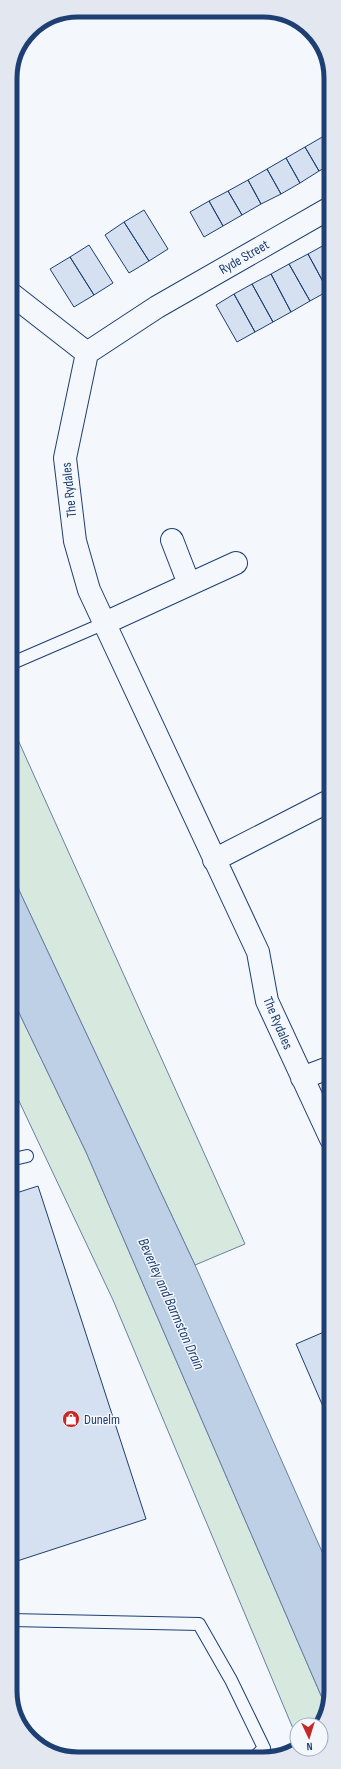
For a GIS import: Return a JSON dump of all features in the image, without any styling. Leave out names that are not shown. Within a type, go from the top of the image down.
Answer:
[{"type":"street","name":"Ryde Street","points":[[87,354],[157,307],[324,211]]},
{"type":"street","points":[[17,299],[87,354]]},
{"type":"street","name":"The Rydales","points":[[87,354],[65,458],[75,541],[89,590],[258,952],[267,1001],[324,1124]]},
{"type":"street","points":[[172,540],[189,584]]},
{"type":"street","points":[[105,623],[236,563]]},
{"type":"street","points":[[214,860],[324,804]]},
{"type":"street","points":[[302,1078],[324,1070]]},
{"type":"lane","points":[[17,661],[105,623]]},
{"type":"lane","points":[[17,1158],[27,1156]]},
{"type":"lane","points":[[17,1620],[199,1624],[231,1680],[264,1748],[260,1752]]},
{"type":"shaded area","points":[[17,738],[245,1244],[195,1265],[17,886]]},
{"type":"shaded area","points":[[17,1009],[86,1152],[323,1701],[318,1717],[289,1717],[289,1719],[113,1300],[17,1097]]},
{"type":"water","name":"Beverley and Barmston Drain","points":[[17,886],[195,1265],[324,1556],[323,1701],[86,1152],[17,1009]]},
{"type":"building","points":[[324,136],[324,168],[319,171],[305,147]]},
{"type":"building","points":[[305,147],[319,171],[300,183],[286,158]]},
{"type":"building","points":[[286,158],[300,183],[281,194],[267,169]]},
{"type":"building","points":[[267,169],[281,194],[261,204],[248,180]]},
{"type":"building","points":[[248,180],[261,204],[242,215],[228,191]]},
{"type":"building","points":[[228,191],[242,215],[223,226],[209,201]]},
{"type":"building","points":[[209,201],[223,226],[204,237],[190,212]]},
{"type":"building","points":[[144,210],[168,249],[149,261],[124,222]]},
{"type":"building","points":[[124,222],[149,261],[129,273],[105,235]]},
{"type":"building","points":[[89,245],[113,283],[94,295],[70,257]]},
{"type":"building","points":[[324,245],[324,284],[308,254]]},
{"type":"building","points":[[308,254],[324,284],[324,293],[310,301],[289,264]]},
{"type":"building","points":[[70,257],[94,295],[74,307],[50,269]]},
{"type":"building","points":[[289,264],[310,301],[291,312],[271,274]]},
{"type":"building","points":[[271,274],[291,312],[273,322],[252,284]]},
{"type":"building","points":[[252,284],[273,322],[255,332],[234,294]]},
{"type":"building","points":[[234,294],[255,332],[237,342],[216,305]]},
{"type":"building","points":[[38,1186],[146,1519],[17,1561],[17,1193]]},
{"type":"building","points":[[324,1332],[324,1409],[296,1344]]},
{"type":"place","name":"Dunelm","points":[[71,1419]]}]
